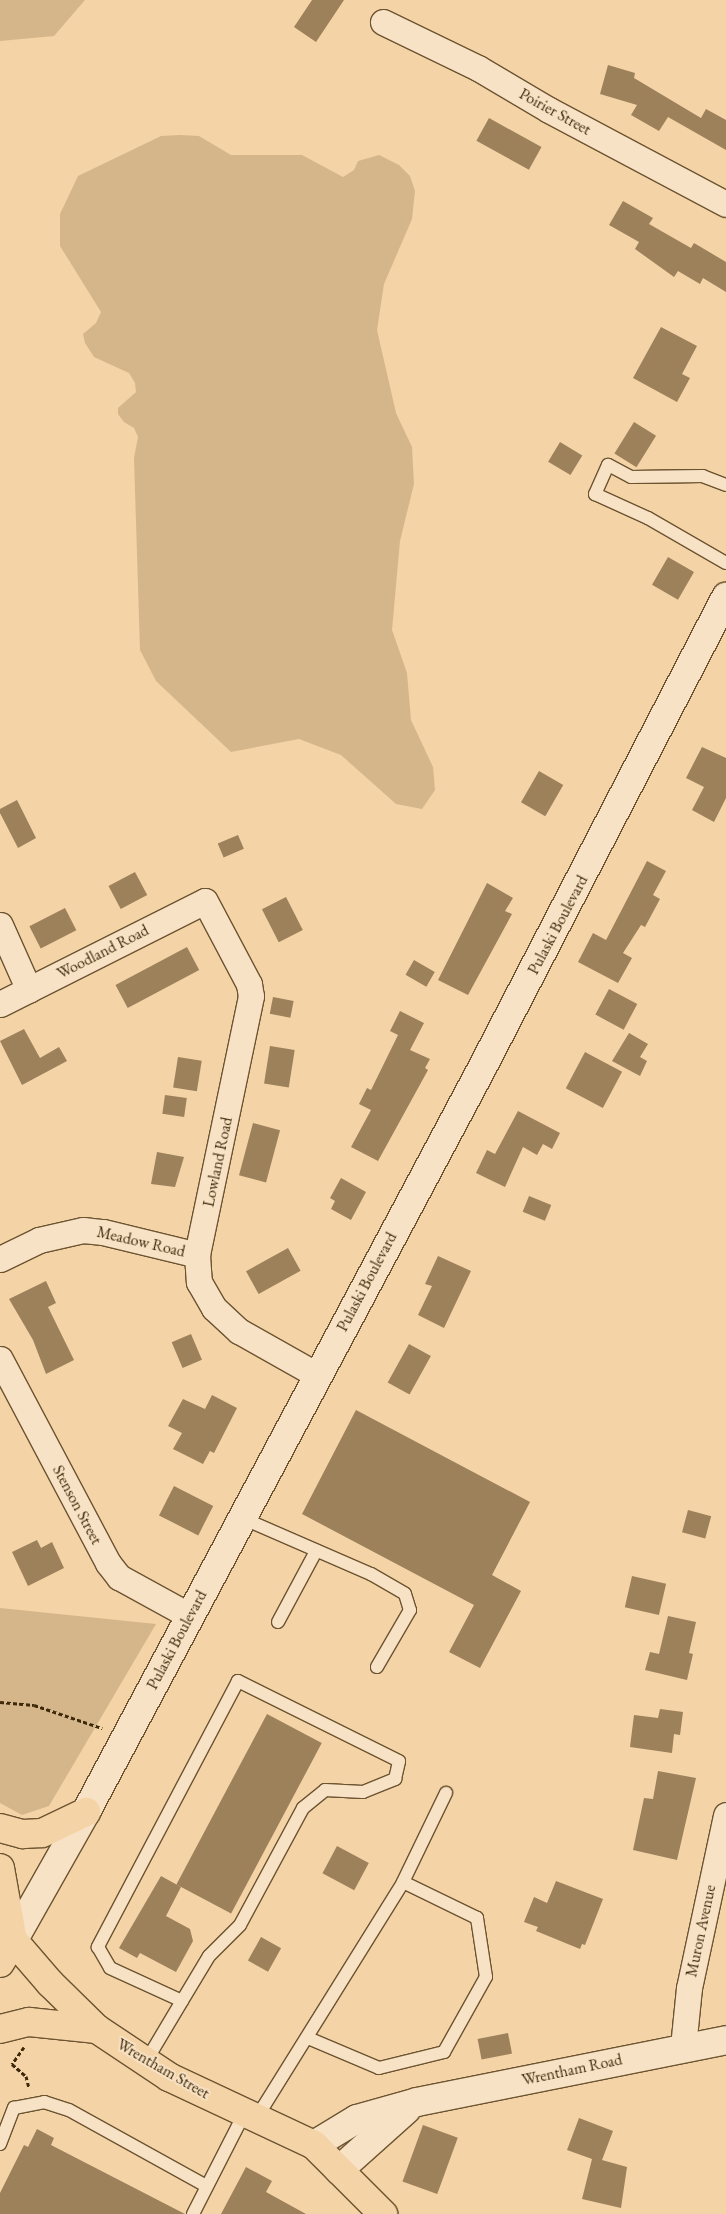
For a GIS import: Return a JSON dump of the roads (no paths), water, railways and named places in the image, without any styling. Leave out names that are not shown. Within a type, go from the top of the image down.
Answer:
[{"type":"main road","name":"Pulaski Boulevard","points":[[4,1943],[86,1812],[584,875],[726,597]]},
{"type":"main road","points":[[0,1828],[23,1834],[42,1833],[86,1812]]},
{"type":"main road","points":[[0,1868],[4,1943]]},
{"type":"main road","name":"Wrentham Street","points":[[4,1943],[97,2030],[145,2063],[314,2145],[382,2214]]},
{"type":"main road","points":[[0,2029],[29,2022],[97,2030]]},
{"type":"main road","name":"Wrentham Road","points":[[314,2145],[357,2119],[418,2102],[683,2047],[726,2040]]},
{"type":"main road","name":"Wrentham Road","points":[[339,2170],[388,2124],[418,2102]]},
{"type":"street","name":"Poirier Street","points":[[383,22],[478,68],[549,110],[726,204]]},
{"type":"street","name":"Lowland Road","points":[[205,901],[249,984],[251,996],[197,1255],[199,1282],[214,1308],[239,1331],[317,1375]]},
{"type":"street","name":"Woodland Road","points":[[0,1004],[205,901]]},
{"type":"street","points":[[0,925],[29,990]]},
{"type":"street","name":"Meadow Road","points":[[0,1259],[39,1240],[83,1230],[103,1232],[197,1255]]},
{"type":"street","name":"Stenson Street","points":[[0,1359],[119,1577],[190,1616]]},
{"type":"street","name":"Muron Avenue","points":[[683,2047],[689,1988],[726,1816]]},
{"type":"lane","points":[[726,485],[703,476],[631,477],[608,465],[595,494],[683,536],[726,563]]},
{"type":"lane","points":[[242,1518],[371,1574],[404,1594],[410,1610],[377,1667]]},
{"type":"lane","points":[[278,1622],[316,1551]]},
{"type":"lane","points":[[145,2063],[182,2002],[209,1956],[240,1925],[303,1808],[325,1790],[363,1792],[395,1779],[399,1761],[238,1681],[98,1947],[110,1968],[182,2002]]},
{"type":"lane","points":[[194,2214],[206,2186],[251,2115],[308,2038],[404,1882],[446,1793]]},
{"type":"lane","points":[[308,2038],[379,2068],[444,2052],[486,1977],[477,1918],[404,1882]]},
{"type":"lane","points":[[0,2144],[14,2108],[44,2102],[69,2110],[206,2186]]}]
